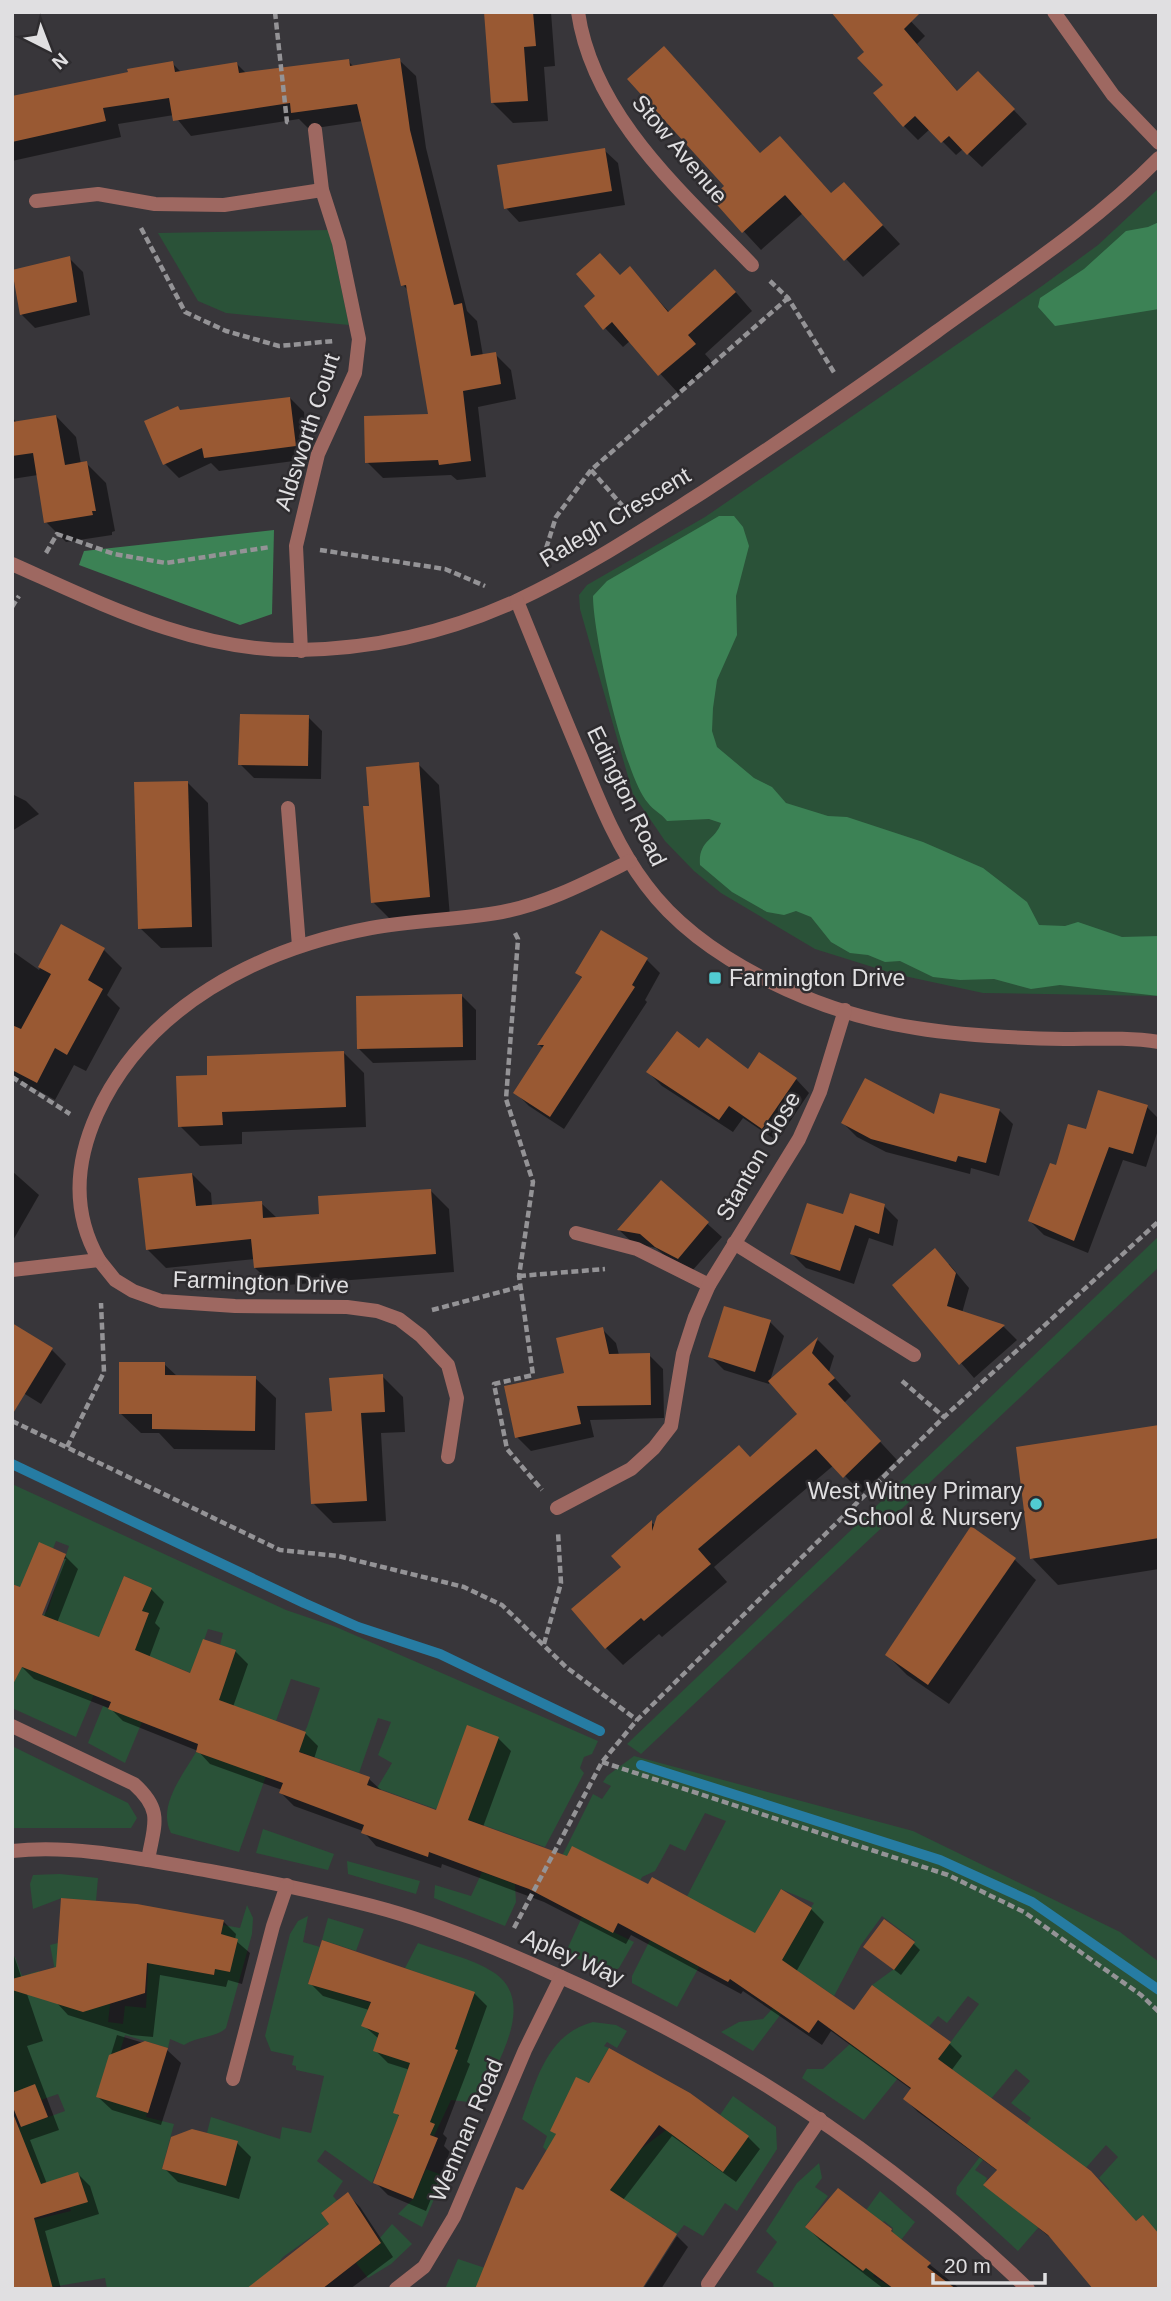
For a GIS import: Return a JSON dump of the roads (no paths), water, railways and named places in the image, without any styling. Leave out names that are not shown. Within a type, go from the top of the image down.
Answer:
[{"type":"street","name":"Stow Avenue","points":[[578,12],[581,32],[594,68],[614,106],[669,179],[752,265]]},
{"type":"street","points":[[1054,12],[1113,95],[1159,142]]},
{"type":"street","name":"Aldsworth Court","points":[[301,650],[296,546],[318,454],[355,373],[359,339],[338,243],[322,190],[316,130]]},
{"type":"street","name":"Ralegh Crescent","points":[[12,564],[164,629],[206,641],[265,650],[301,650],[380,643],[416,635],[517,601],[643,530],[849,395],[1086,225],[1159,158]]},
{"type":"street","points":[[36,201],[98,194],[125,200],[224,205],[322,190]]},
{"type":"street","name":"Edington Road","points":[[517,601],[600,803],[630,862],[647,886],[705,943],[768,980],[845,1010],[914,1028],[962,1034],[1159,1042]]},
{"type":"street","points":[[288,808],[299,946]]},
{"type":"street","name":"Farmington Drive","points":[[448,1457],[457,1398],[448,1366],[421,1336],[399,1319],[377,1311],[346,1307],[235,1306],[161,1301],[133,1291],[115,1280],[88,1242],[79,1211],[80,1171],[91,1128],[122,1066],[146,1037],[216,983],[299,946],[372,928],[502,912],[543,901],[630,862]]},
{"type":"street","name":"Stanton Close","points":[[557,1508],[631,1469],[654,1448],[671,1426],[683,1354],[709,1285],[799,1139],[820,1092],[845,1010]]},
{"type":"street","points":[[576,1233],[637,1249],[709,1285]]},
{"type":"street","name":"Stanton Close","points":[[734,1243],[914,1355]]},
{"type":"street","points":[[12,1270],[99,1260]]},
{"type":"street","points":[[12,1726],[134,1784],[145,1794],[154,1805],[156,1818],[148,1860]]},
{"type":"street","name":"Apley Way","points":[[12,1851],[74,1850],[148,1860],[287,1885],[390,1911],[503,1952],[561,1977],[627,2006],[692,2041],[820,2119],[897,2174],[988,2250],[1028,2289]]},
{"type":"street","points":[[233,2080],[272,1926],[287,1885]]},
{"type":"street","name":"Wenman Road","points":[[396,2289],[424,2267],[454,2217],[525,2050],[561,1977]]},
{"type":"street","points":[[708,2284],[820,2119]]},
{"type":"waterway","points":[[12,1464],[304,1603],[358,1627],[440,1654],[600,1731]]},
{"type":"waterway","points":[[641,1765],[940,1860],[1032,1902],[1159,1990]]},
{"type":"place","name":"Farmington Drive","points":[[715,978]]},
{"type":"place","name":"West Witney Primary School & Nursery","points":[[1036,1504]]}]
